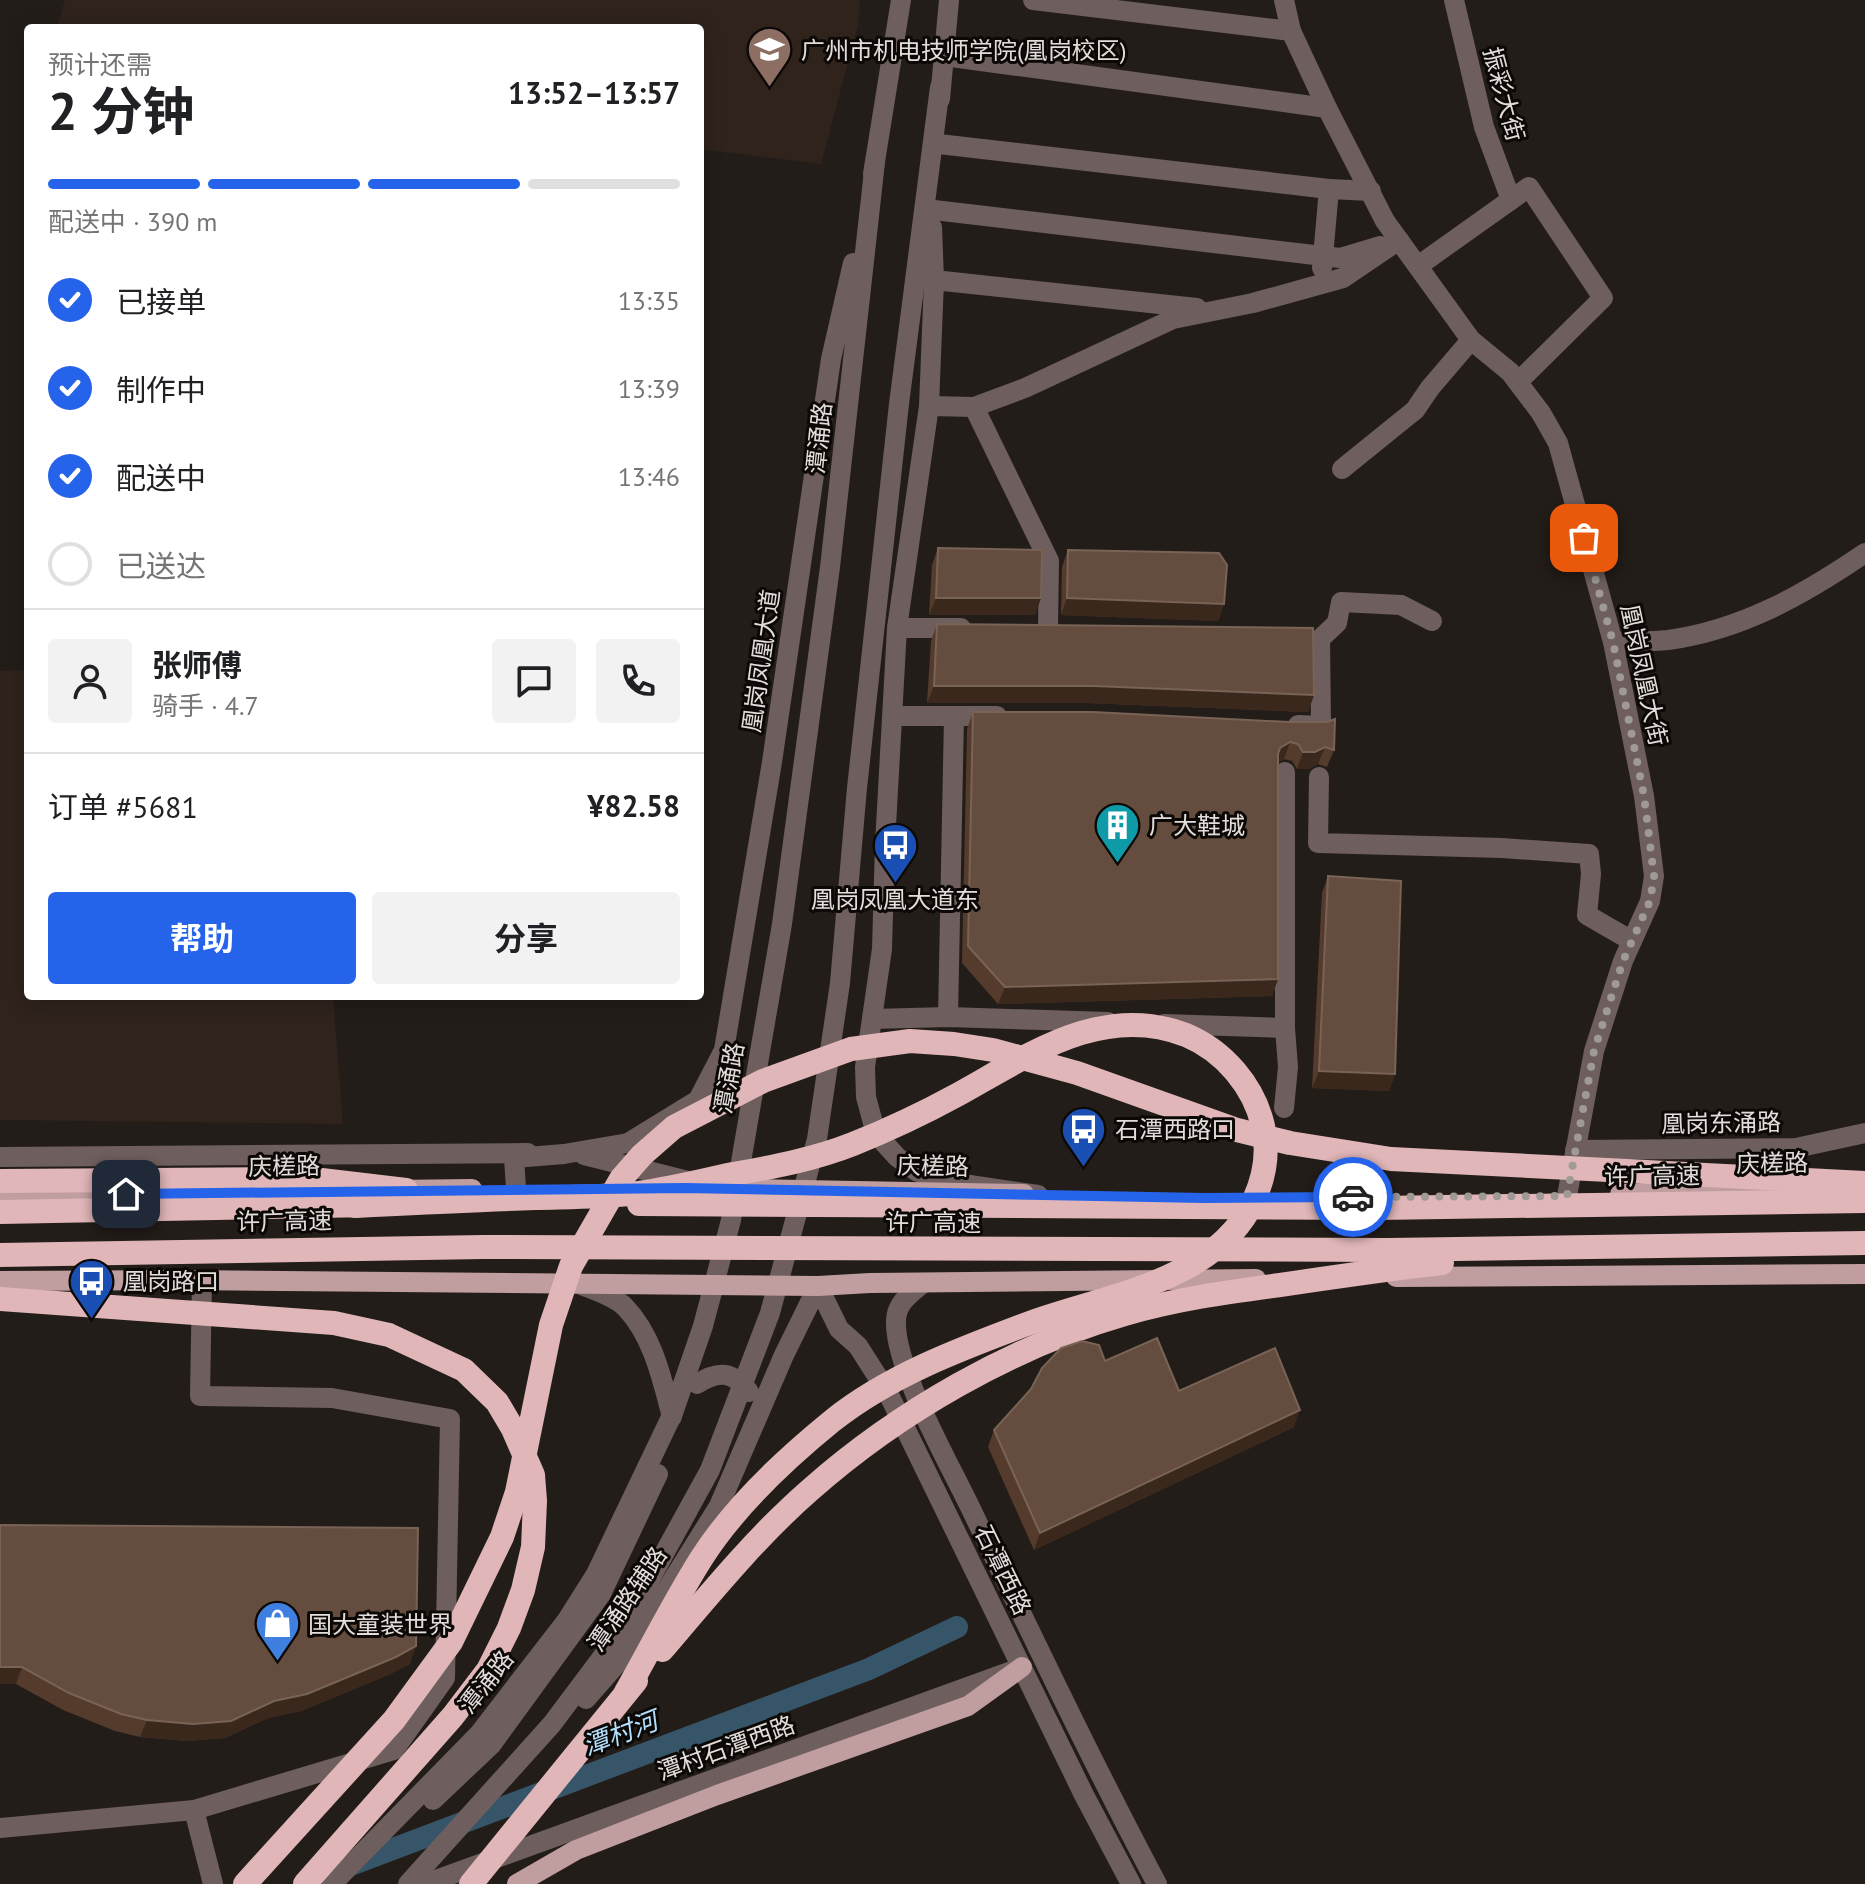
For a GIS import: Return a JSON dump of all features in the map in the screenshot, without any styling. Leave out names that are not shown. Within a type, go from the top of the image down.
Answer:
[{"type":"highway","points":[[354,1206],[633,1194],[792,1163],[852,1144],[944,1102],[1077,1032],[1109,1025],[1136,1024],[1171,1029],[1197,1039],[1220,1054],[1251,1092],[1267,1143],[1265,1165],[1261,1185],[1246,1216],[1222,1244],[1186,1270],[1027,1324],[954,1353],[878,1389],[833,1420],[736,1513],[703,1557],[626,1692]]},
{"type":"highway","points":[[245,1884],[394,1720],[451,1642],[475,1596],[517,1492],[551,1325],[571,1266],[621,1179],[642,1155],[674,1127],[763,1081],[851,1049],[910,1041],[954,1044],[993,1050],[1077,1073],[1250,1133],[1290,1143],[1391,1159],[1865,1185]]},
{"type":"highway","points":[[0,1181],[313,1179],[406,1190]]},
{"type":"highway","name":"许广高速","points":[[0,1212],[762,1203],[1378,1208],[1865,1201]]},
{"type":"highway","name":"许广高速","points":[[0,1255],[484,1247],[1024,1250],[1865,1243]]},
{"type":"highway","points":[[471,1884],[626,1692],[733,1567],[809,1491],[857,1451],[932,1398],[1045,1343],[1124,1314],[1196,1297],[1399,1268],[1601,1247]]},
{"type":"highway","points":[[0,1299],[334,1323],[389,1335],[464,1370],[497,1402],[513,1429],[533,1475],[535,1501],[533,1547],[523,1590],[509,1628],[488,1670],[453,1716],[305,1884]]},
{"type":"main road","name":"庆槎路","points":[[0,1196],[715,1188],[1204,1198],[1567,1196],[1865,1185]]},
{"type":"main road","points":[[0,1281],[818,1286],[1865,1274]]},
{"type":"main road","points":[[517,1884],[590,1844],[717,1795],[968,1706],[1022,1667]]},
{"type":"street","name":"凰岗凤凰大道","points":[[516,1188],[514,1158],[628,1143],[698,1100],[724,1050],[772,762],[831,359],[875,162],[901,0]]},
{"type":"street","points":[[408,1884],[552,1724],[621,1632],[710,1470],[770,1313],[817,1139],[838,999],[857,788],[899,404],[949,0]]},
{"type":"street","points":[[1033,0],[1291,31]]},
{"type":"street","name":"凰岗凤凰大街","points":[[1284,0],[1291,31],[1385,221],[1471,340],[1518,382],[1558,443],[1613,642],[1644,796],[1654,876],[1650,901],[1632,941],[1594,1051],[1567,1196]]},
{"type":"street","name":"振彩大街","points":[[1454,0],[1484,127],[1511,200]]},
{"type":"street","points":[[944,56],[1327,108]]},
{"type":"street","points":[[940,87],[932,226],[934,280],[929,406],[897,628],[882,949],[865,1067],[866,1097],[876,1134],[897,1157],[916,1171],[943,1181],[1038,1195]]},
{"type":"street","points":[[939,144],[1329,189],[1371,191]]},
{"type":"street","name":"潭涌路","points":[[332,1884],[479,1734],[567,1620],[596,1574],[673,1413],[703,1326],[731,1220],[782,924],[828,583],[875,162]]},
{"type":"street","points":[[1418,266],[1529,187],[1603,298],[1518,382]]},
{"type":"street","points":[[1321,284],[1329,189]]},
{"type":"street","points":[[934,210],[1324,257],[1340,258],[1399,240]]},
{"type":"street","points":[[929,406],[974,407],[1025,388],[1173,319],[1343,278],[1399,240]]},
{"type":"street","points":[[934,280],[1215,310]]},
{"type":"street","points":[[1342,469],[1415,410],[1471,340]]},
{"type":"street","points":[[974,407],[1049,561],[1048,628]]},
{"type":"street","points":[[1613,642],[1669,640],[1733,625],[1763,614],[1865,553]]},
{"type":"street","points":[[1283,726],[1321,726],[1320,639],[1337,623],[1341,602],[1401,605],[1432,621]]},
{"type":"street","points":[[897,628],[988,628]]},
{"type":"street","points":[[893,716],[1013,716]]},
{"type":"street","points":[[948,1017],[954,717]]},
{"type":"street","points":[[1284,1108],[1288,1067],[1285,1028],[1285,772]]},
{"type":"street","points":[[1319,777],[1318,843],[1502,848],[1589,854],[1591,874],[1587,915],[1632,941]]},
{"type":"street","points":[[872,1019],[948,1017],[1285,1028]]},
{"type":"street","name":"凰岗东涌路","points":[[1575,1150],[1796,1148],[1865,1133]]},
{"type":"street","points":[[0,1157],[575,1152],[715,1188]]},
{"type":"street","points":[[0,1828],[194,1810],[394,1750],[445,1678],[450,1419],[332,1398],[200,1396],[202,1280]]},
{"type":"street","name":"石潭西路","points":[[923,1283],[901,1303],[895,1319],[898,1350],[1043,1658],[1157,1884]]},
{"type":"street","points":[[579,1284],[624,1305],[658,1364],[676,1433]]},
{"type":"street","name":"潭涌路辅路","points":[[345,1884],[491,1745],[601,1594],[643,1510],[697,1384],[722,1285]]},
{"type":"street","name":"石潭西路","points":[[818,1286],[839,1329],[858,1346],[888,1393],[1101,1830],[1131,1884]]},
{"type":"street","name":"潭涌路辅路","points":[[397,1884],[564,1724],[629,1650],[719,1506],[784,1355],[818,1286]]},
{"type":"street","points":[[697,1384],[715,1374],[725,1374],[738,1380],[748,1390],[752,1407],[751,1431]]},
{"type":"street","name":"潭村石潭西路","points":[[425,1884],[1043,1658]]},
{"type":"street","points":[[194,1810],[213,1884]]},
{"type":"shaded area","name":"广州市机电技师学院(凰岗校区)","points":[[65,0],[860,0],[858,25],[821,164],[704,149],[704,24],[58,24]]},
{"type":"shaded area","points":[[24,670],[24,1000],[333,1000],[343,1124],[0,1120],[0,671]]},
{"type":"building","points":[[938,548],[1042,550],[1041,598],[936,598]]},
{"type":"building","points":[[1068,550],[1219,553],[1227,565],[1224,604],[1067,598]]},
{"type":"building","points":[[937,624],[1313,628],[1314,695],[1094,686],[934,686]]},
{"type":"building","name":"广大鞋城","points":[[973,712],[1093,712],[1289,722],[1327,722],[1335,719],[1334,750],[1325,747],[1315,752],[1303,752],[1298,744],[1290,742],[1280,748],[1278,754],[1278,979],[1005,987],[968,946]]},
{"type":"building","points":[[1328,876],[1401,881],[1395,1074],[1319,1071]]},
{"type":"building","points":[[1157,1338],[1179,1391],[1275,1348],[1300,1410],[1040,1533],[994,1430],[1031,1389],[1042,1368],[1061,1348],[1082,1341],[1099,1345],[1105,1361]]},
{"type":"building","points":[[0,1525],[418,1528],[416,1646],[307,1694],[274,1701],[231,1721],[193,1724],[121,1714],[69,1693],[22,1667],[0,1667]]},
{"type":"waterway","name":"潭村河","points":[[348,1866],[869,1669],[957,1627]]},
{"type":"way so far","points":[[1353,1197],[1567,1196],[1594,1051],[1623,961],[1650,901],[1654,876],[1644,796],[1613,642],[1584,538]]},
{"type":"place","name":"广州市机电技师学院(凰岗校区)","points":[[770,89]]},
{"type":"place","name":"广大鞋城","points":[[1118,864]]},
{"type":"place","name":"凰岗凤凰大道东","points":[[895,884]]},
{"type":"place","name":"石潭西路口","points":[[1084,1168]]},
{"type":"place","name":"凰岗路口","points":[[92,1320]]},
{"type":"place","name":"国大童装世界","points":[[277,1663]]},
{"type":"route","points":[[126,1194],[755,1188],[1204,1198],[1353,1197]]}]
